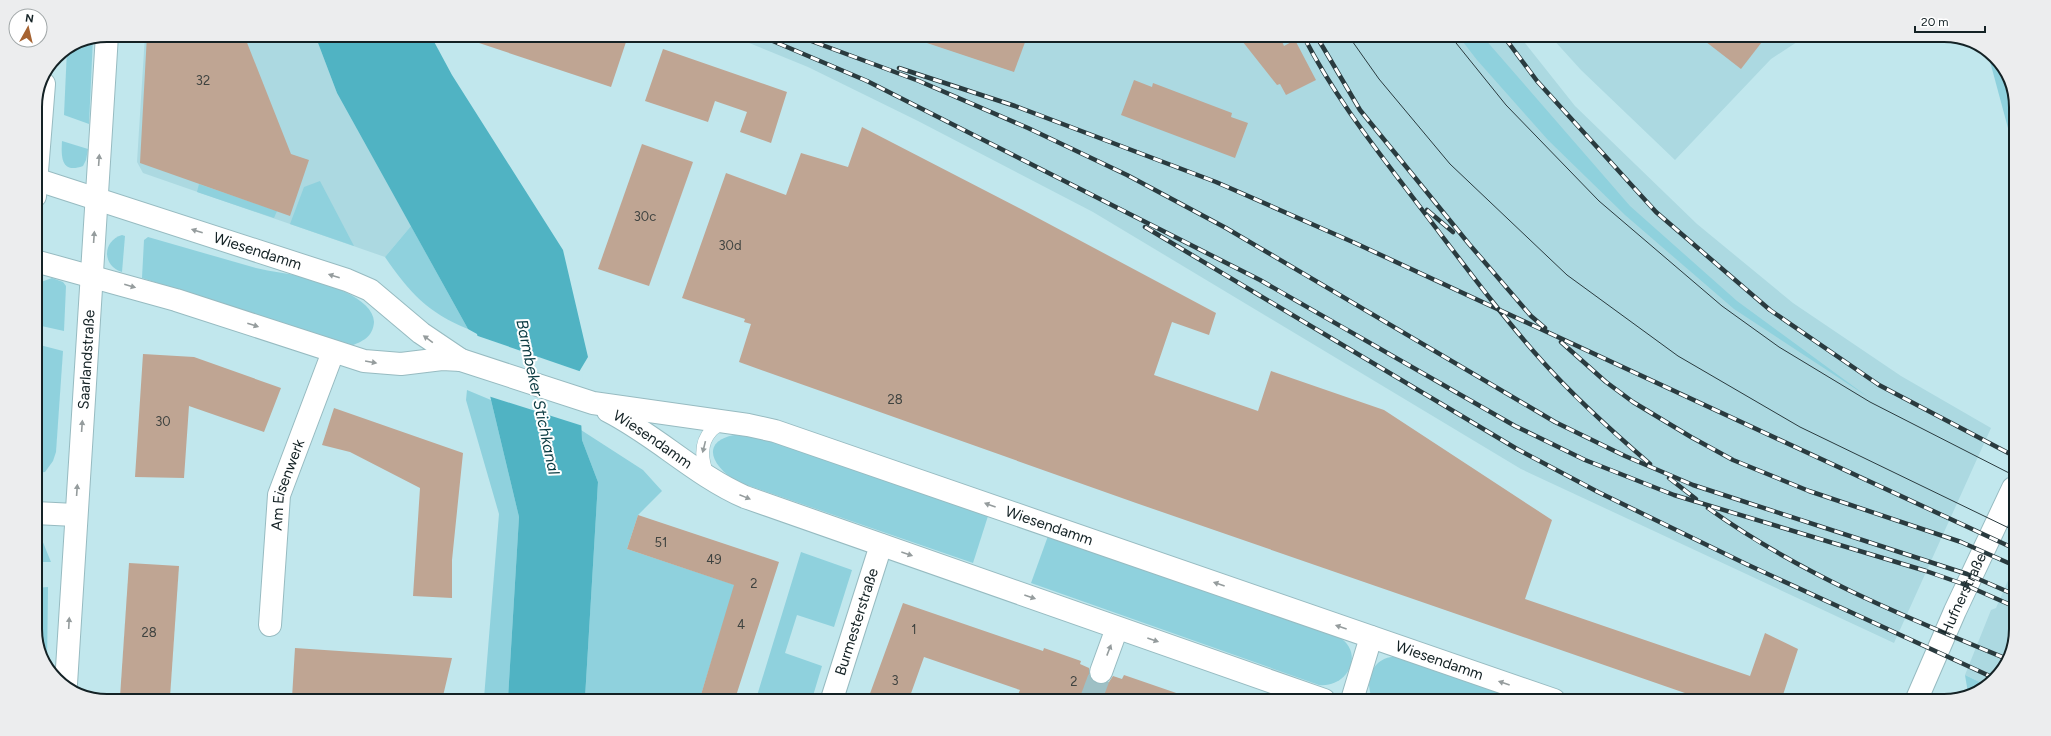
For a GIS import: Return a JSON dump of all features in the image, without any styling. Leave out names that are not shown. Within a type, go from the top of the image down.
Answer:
[{"type":"street","name":"Saarlandstraße","points":[[66,679],[75,515],[107,42]]},
{"type":"street","points":[[42,109],[43,93]]},
{"type":"street","name":"Wiesendamm","points":[[42,186],[97,198],[347,280],[370,290],[421,333],[461,360]]},
{"type":"street","name":"Wiesendamm","points":[[42,262],[176,300],[333,352],[379,363],[401,364],[442,359],[461,360],[593,403],[631,423],[710,480],[745,497],[1307,694]]},
{"type":"street","name":"Am Eisenwerk","points":[[270,625],[279,495],[333,352]]},
{"type":"street","name":"Wiesendamm","points":[[593,403],[726,422],[775,431],[1537,694]]},
{"type":"street","name":"Hufnerstraße","points":[[1919,694],[1955,611],[2009,496]]},
{"type":"street","points":[[42,514],[75,515]]},
{"type":"street","name":"Burmesterstraße","points":[[834,694],[881,545]]},
{"type":"street","points":[[1101,672],[1117,628]]},
{"type":"street","points":[[1354,694],[1371,637]]},
{"type":"lane","name":"Wiesendamm","points":[[710,480],[704,466],[702,456],[704,444],[711,430],[726,422]]},
{"type":"shaded area","points":[[145,42],[318,42],[337,93],[411,226],[385,257],[143,173],[137,162]]},
{"type":"shaded area","points":[[747,42],[1524,42],[1575,106],[1697,224],[1793,303],[1901,376],[1991,428],[1894,643],[1521,469],[1093,212],[918,121],[808,67]]},
{"type":"shaded area","points":[[1463,42],[1487,42],[1630,206],[1737,301],[1868,397],[1734,309],[1625,215],[1548,140],[1477,60]]},
{"type":"shaded area","points":[[1556,42],[1797,42],[1771,59],[1675,160],[1581,70]]},
{"type":"shaded area","points":[[93,43],[89,124],[64,115],[67,56],[82,47]]},
{"type":"shaded area","points":[[1990,61],[1996,68],[2006,86],[2009,103],[2009,132]]},
{"type":"shaded area","points":[[62,141],[88,149],[83,166],[70,168],[66,166],[62,158]]},
{"type":"shaded area","points":[[320,181],[354,246],[290,224],[304,187]]},
{"type":"shaded area","points":[[199,184],[277,211],[274,218],[197,192]]},
{"type":"shaded area","points":[[411,226],[468,329],[442,316],[420,300],[402,281],[385,257]]},
{"type":"shaded area","points":[[122,235],[125,236],[122,272],[115,269],[111,265],[107,254],[111,242],[115,238]]},
{"type":"shaded area","points":[[148,237],[256,268],[304,277],[346,292],[366,306],[372,313],[374,322],[372,332],[363,341],[350,346],[142,278],[144,240]]},
{"type":"shaded area","points":[[52,278],[63,282],[66,286],[64,331],[42,326],[42,282]]},
{"type":"shaded area","points":[[42,346],[63,351],[56,452],[53,461],[45,472],[42,472]]},
{"type":"shaded area","points":[[467,390],[491,400],[519,517],[508,694],[484,694],[499,514],[466,400]]},
{"type":"shaded area","points":[[581,430],[643,470],[662,491],[638,515],[627,549],[735,585],[701,694],[585,694],[598,482],[582,440]]},
{"type":"shaded area","points":[[742,434],[758,436],[988,516],[973,563],[738,482],[720,468],[713,453],[714,446],[719,441],[728,437]]},
{"type":"shaded area","points":[[1048,536],[1339,637],[1347,644],[1351,652],[1352,660],[1350,668],[1338,681],[1319,685],[1031,583]]},
{"type":"shaded area","points":[[42,540],[51,562],[42,562]]},
{"type":"shaded area","points":[[801,552],[852,570],[834,627],[797,615],[785,653],[822,666],[814,694],[758,694]]},
{"type":"shaded area","points":[[2009,578],[2009,629],[2006,650],[1996,668],[1981,683],[1965,675],[1991,610],[1996,608]]},
{"type":"shaded area","points":[[42,587],[48,587],[47,654],[42,633]]},
{"type":"shaded area","points":[[1396,657],[1503,694],[1370,694],[1369,680],[1371,673],[1374,667],[1384,659]]},
{"type":"shaded area","points":[[1965,675],[1981,683],[1973,687],[1967,689]]},
{"type":"water","name":"Barmbeker Stichkanal","points":[[318,42],[434,42],[452,75],[563,250],[588,357],[579,372],[582,440],[598,482],[585,694],[508,694],[519,517],[477,334],[468,329],[337,93]]},
{"type":"pier","points":[[475,335],[582,372],[583,426],[488,396]]},
{"type":"building","points":[[147,42],[247,42],[291,154],[309,160],[290,216],[140,163]]},
{"type":"building","points":[[476,42],[626,42],[611,87]]},
{"type":"building","points":[[924,42],[1025,42],[1014,72]]},
{"type":"building","points":[[1243,42],[1282,42],[1284,46],[1291,42],[1296,42],[1316,80],[1286,95],[1280,84],[1277,85]]},
{"type":"building","points":[[1706,42],[1762,42],[1741,69]]},
{"type":"building","points":[[663,49],[787,92],[771,143],[740,132],[747,112],[715,101],[708,122],[645,101]]},
{"type":"building","points":[[1134,80],[1152,87],[1153,83],[1232,113],[1231,117],[1248,123],[1235,158],[1121,115]]},
{"type":"building","points":[[862,127],[1021,209],[1216,313],[1209,335],[1172,322],[1154,375],[1258,411],[1271,371],[1384,410],[1552,520],[1525,599],[1750,676],[1765,633],[1798,649],[1783,694],[1688,694],[1136,503],[739,362],[751,324],[744,322],[745,319],[682,298],[726,173],[786,195],[801,153],[848,167]]},
{"type":"building","points":[[642,144],[693,162],[649,286],[598,269]]},
{"type":"building","points":[[143,354],[194,357],[281,388],[264,432],[189,406],[184,478],[135,477]]},
{"type":"building","points":[[334,408],[463,453],[452,560],[452,598],[413,596],[420,488],[350,452],[322,445]]},
{"type":"building","points":[[638,515],[779,562],[737,694],[701,694],[734,585],[627,549]]},
{"type":"building","points":[[129,563],[179,566],[170,694],[120,694]]},
{"type":"building","points":[[903,603],[1043,651],[1044,648],[1081,661],[1080,664],[1089,668],[1091,680],[1097,684],[1109,682],[1113,676],[1122,679],[1124,675],[1179,694],[1018,694],[1020,690],[924,657],[911,694],[870,694]]},
{"type":"building","points":[[295,648],[452,658],[443,694],[292,694]]},
{"type":"tunnel","points":[[1093,694],[1101,672]]},
{"type":"tram line","points":[[1353,42],[1379,79],[1450,164],[1567,275],[1678,356],[1800,427],[2009,528]]},
{"type":"tram line","points":[[1455,42],[1506,105],[1599,201],[1722,306],[1779,347],[1870,402],[2009,473]]},
{"type":"railway","points":[[775,42],[867,81],[1260,280],[1515,426],[1585,460],[1674,495],[1926,571],[1963,584],[2009,604]]},
{"type":"railway","points":[[814,42],[919,81],[1028,128],[1127,175],[1226,228],[1555,422],[1625,456],[1693,485],[1967,574],[2009,592]]},
{"type":"railway","points":[[1307,42],[1330,83],[1360,127],[1467,269],[1512,325],[1568,389],[1650,464]]},
{"type":"railway","points":[[1320,42],[1360,110],[1469,244],[1531,316],[1545,328]]},
{"type":"railway","points":[[1508,42],[1537,81],[1656,212],[1770,310],[1879,385],[2009,453]]},
{"type":"railway","points":[[899,68],[1015,106],[1216,182],[1355,243],[2009,546]]},
{"type":"railway","points":[[1427,210],[1453,232]]},
{"type":"railway","points":[[1145,227],[1517,449],[1598,492],[1746,564],[1989,676]]},
{"type":"railway","points":[[1561,342],[1606,382],[1633,402],[1733,460],[1809,491],[1961,542],[2009,563]]},
{"type":"railway","points":[[1669,478],[1696,499]]},
{"type":"railway","points":[[1708,508],[1743,532],[1779,553],[1853,592],[1929,627],[2002,657]]}]
